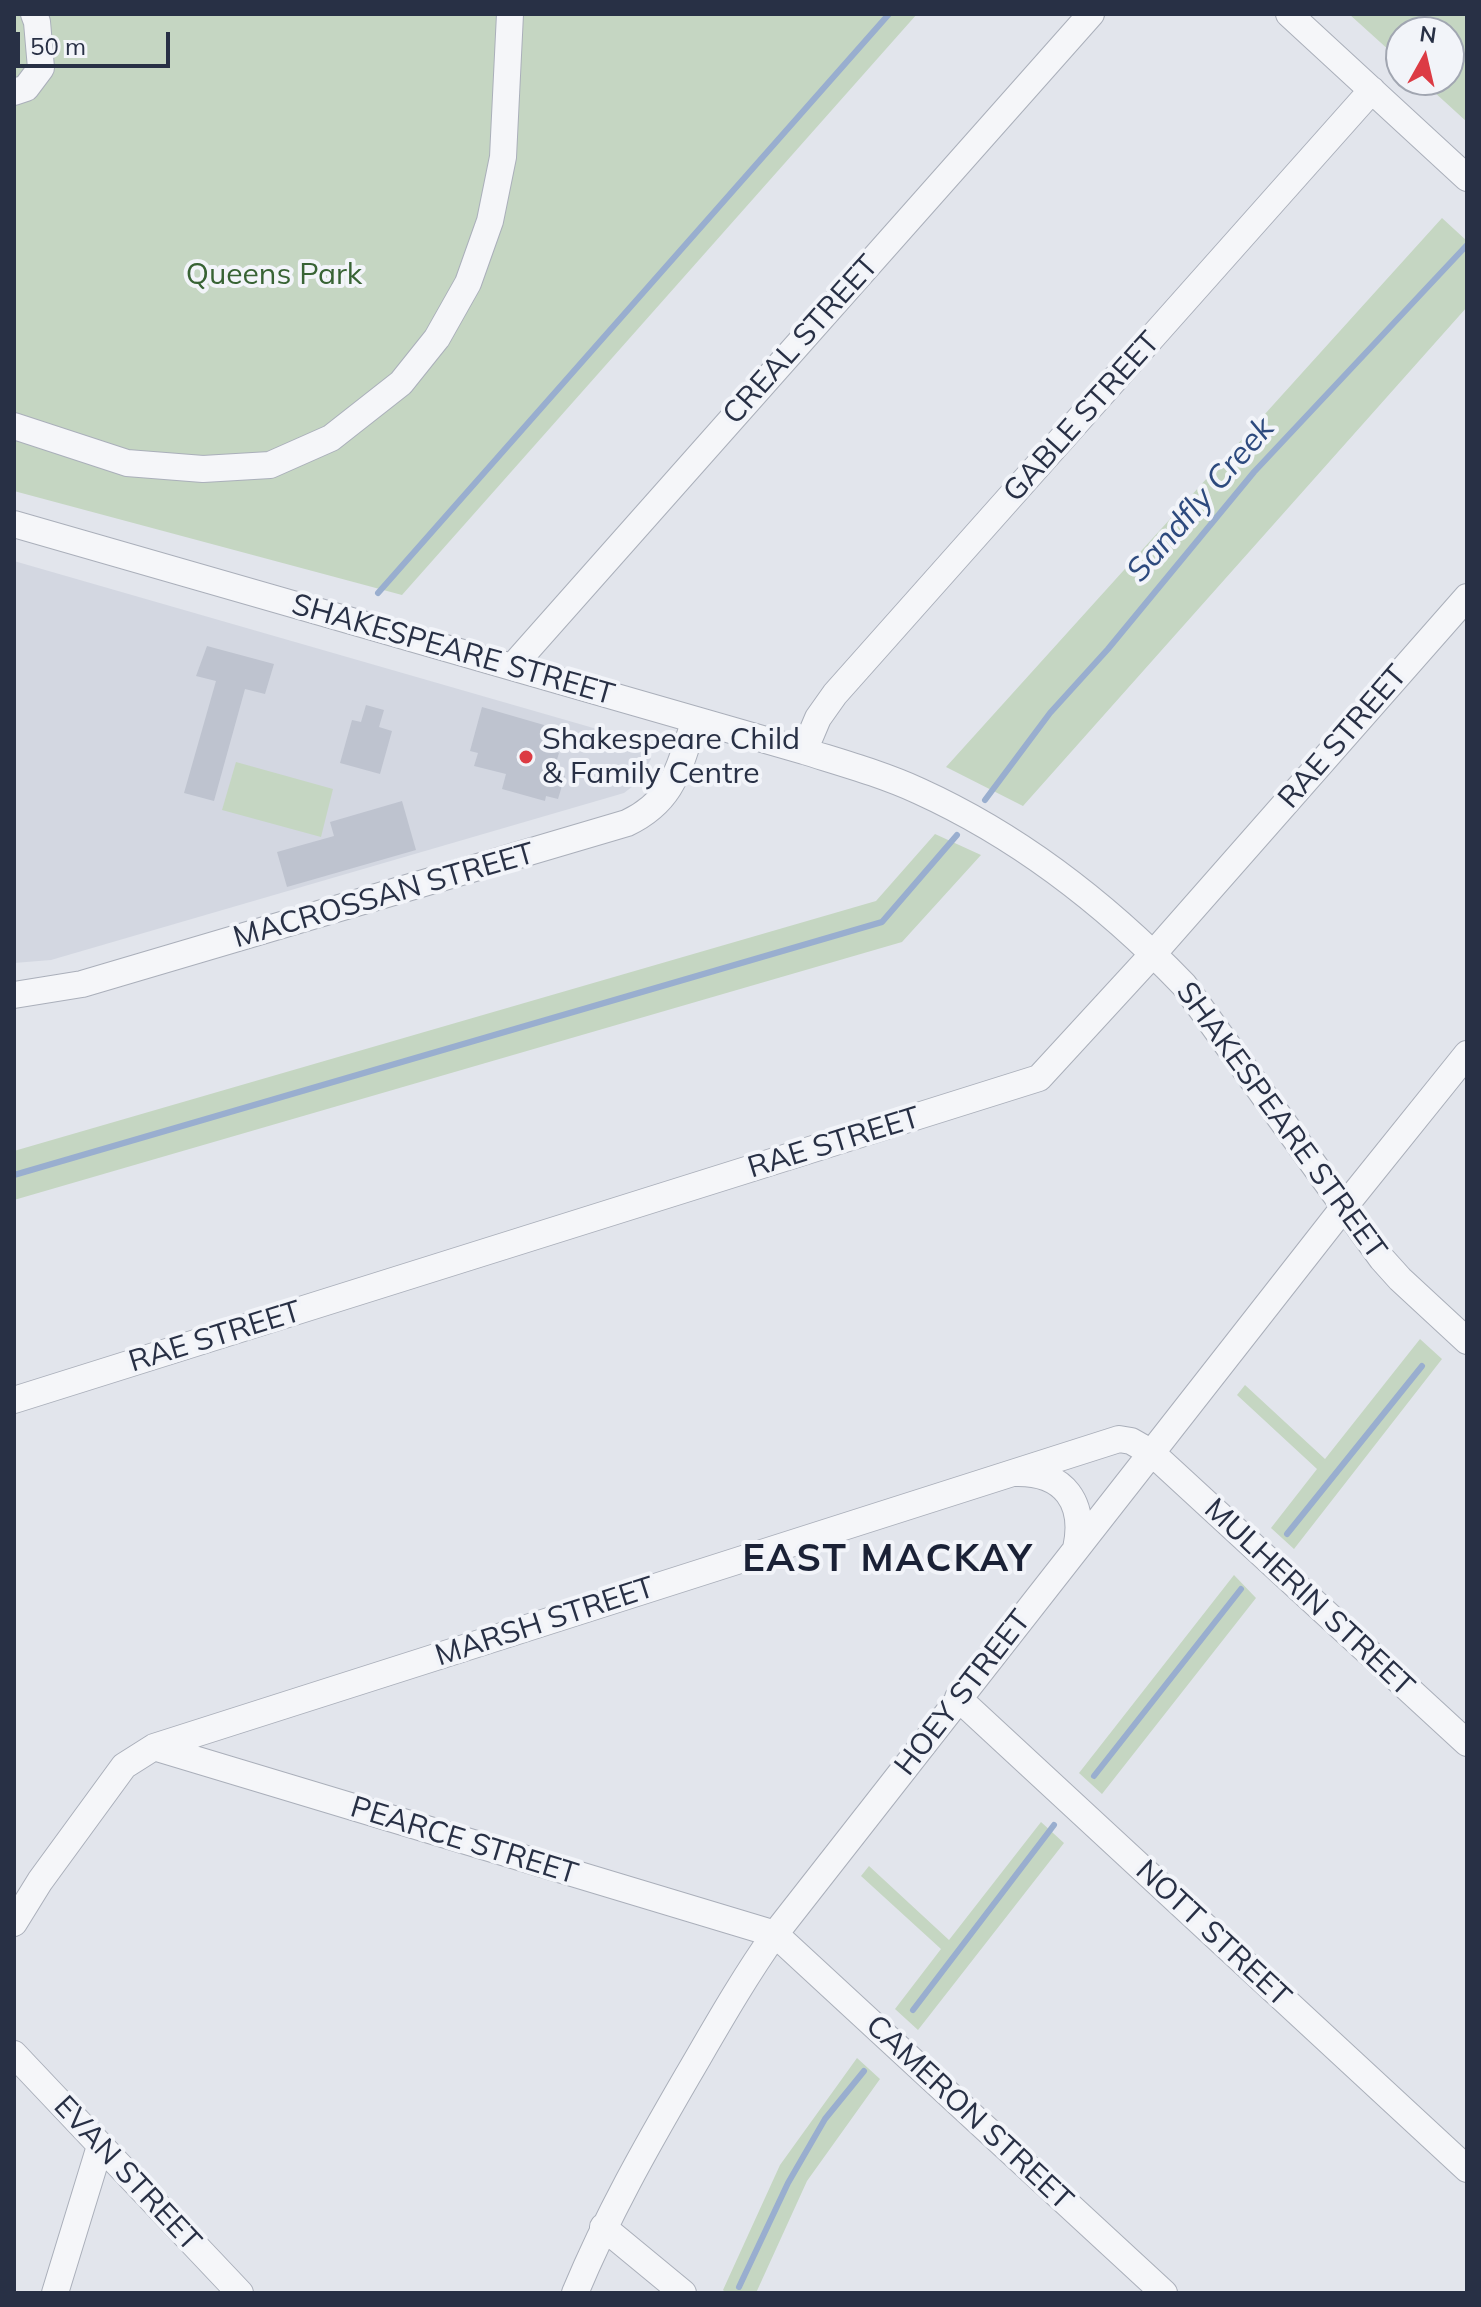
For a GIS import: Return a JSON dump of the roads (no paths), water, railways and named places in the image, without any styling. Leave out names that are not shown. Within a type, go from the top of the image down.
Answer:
[{"type":"street","points":[[14,92],[26,88],[41,68],[34,14]]},
{"type":"street","points":[[14,426],[127,463],[203,469],[270,465],[331,438],[401,383],[437,338],[468,283],[490,221],[503,157],[510,14]]},
{"type":"street","name":"CREAL STREET","points":[[512,667],[1091,14]]},
{"type":"street","points":[[1289,14],[1467,178]]},
{"type":"street","name":"GABLE STREET","points":[[804,751],[818,718],[835,694],[1372,90]]},
{"type":"street","name":"SHAKESPEARE STREET","points":[[14,524],[804,751],[885,777],[950,806],[999,834],[1069,883],[1153,954],[1204,1010],[1344,1207],[1400,1279],[1467,1341]]},
{"type":"street","name":"RAE STREET","points":[[14,1400],[1039,1078],[1153,954],[1467,597]]},
{"type":"street","name":"MACROSSAN STREET","points":[[14,995],[82,984],[627,823],[653,808],[667,793],[695,720]]},
{"type":"street","name":"HOEY STREET","points":[[575,2293],[628,2177],[721,2018],[775,1934],[1467,1054]]},
{"type":"street","name":"MARSH STREET","points":[[14,1923],[22,1894],[124,1766],[154,1747],[1119,1439],[1131,1441],[1152,1453]]},
{"type":"street","name":"MULHERIN STREET","points":[[1152,1453],[1467,1743]]},
{"type":"street","points":[[1009,1474],[1040,1476],[1066,1490],[1078,1512],[1076,1549]]},
{"type":"street","name":"NOTT STREET","points":[[958,1698],[1467,2169]]},
{"type":"street","name":"PEARCE STREET","points":[[154,1747],[775,1934]]},
{"type":"street","name":"CAMERON STREET","points":[[775,1934],[1164,2293]]},
{"type":"street","name":"EVAN STREET","points":[[14,2054],[240,2293]]},
{"type":"street","points":[[55,2293],[100,2146]]},
{"type":"street","points":[[603,2227],[683,2293]]},
{"type":"waterway","points":[[378,593],[889,14]]},
{"type":"waterway","name":"Sandfly Creek","points":[[985,800],[1050,713],[1108,649],[1254,472],[1467,245]]},
{"type":"waterway","points":[[14,1175],[882,922],[957,835]]},
{"type":"waterway","points":[[1287,1534],[1422,1366]]},
{"type":"waterway","points":[[1094,1776],[1241,1589]]},
{"type":"waterway","points":[[913,2010],[1054,1825]]},
{"type":"waterway","points":[[739,2287],[788,2183],[825,2119],[864,2071]]},
{"type":"place","name":"Shakespeare Child & Family Centre","points":[[526,757]]},
{"type":"district","name":"EAST MACKAY","points":[[888,1560]]},
{"type":"park label","name":"Queens Park","points":[[274,275]]}]
